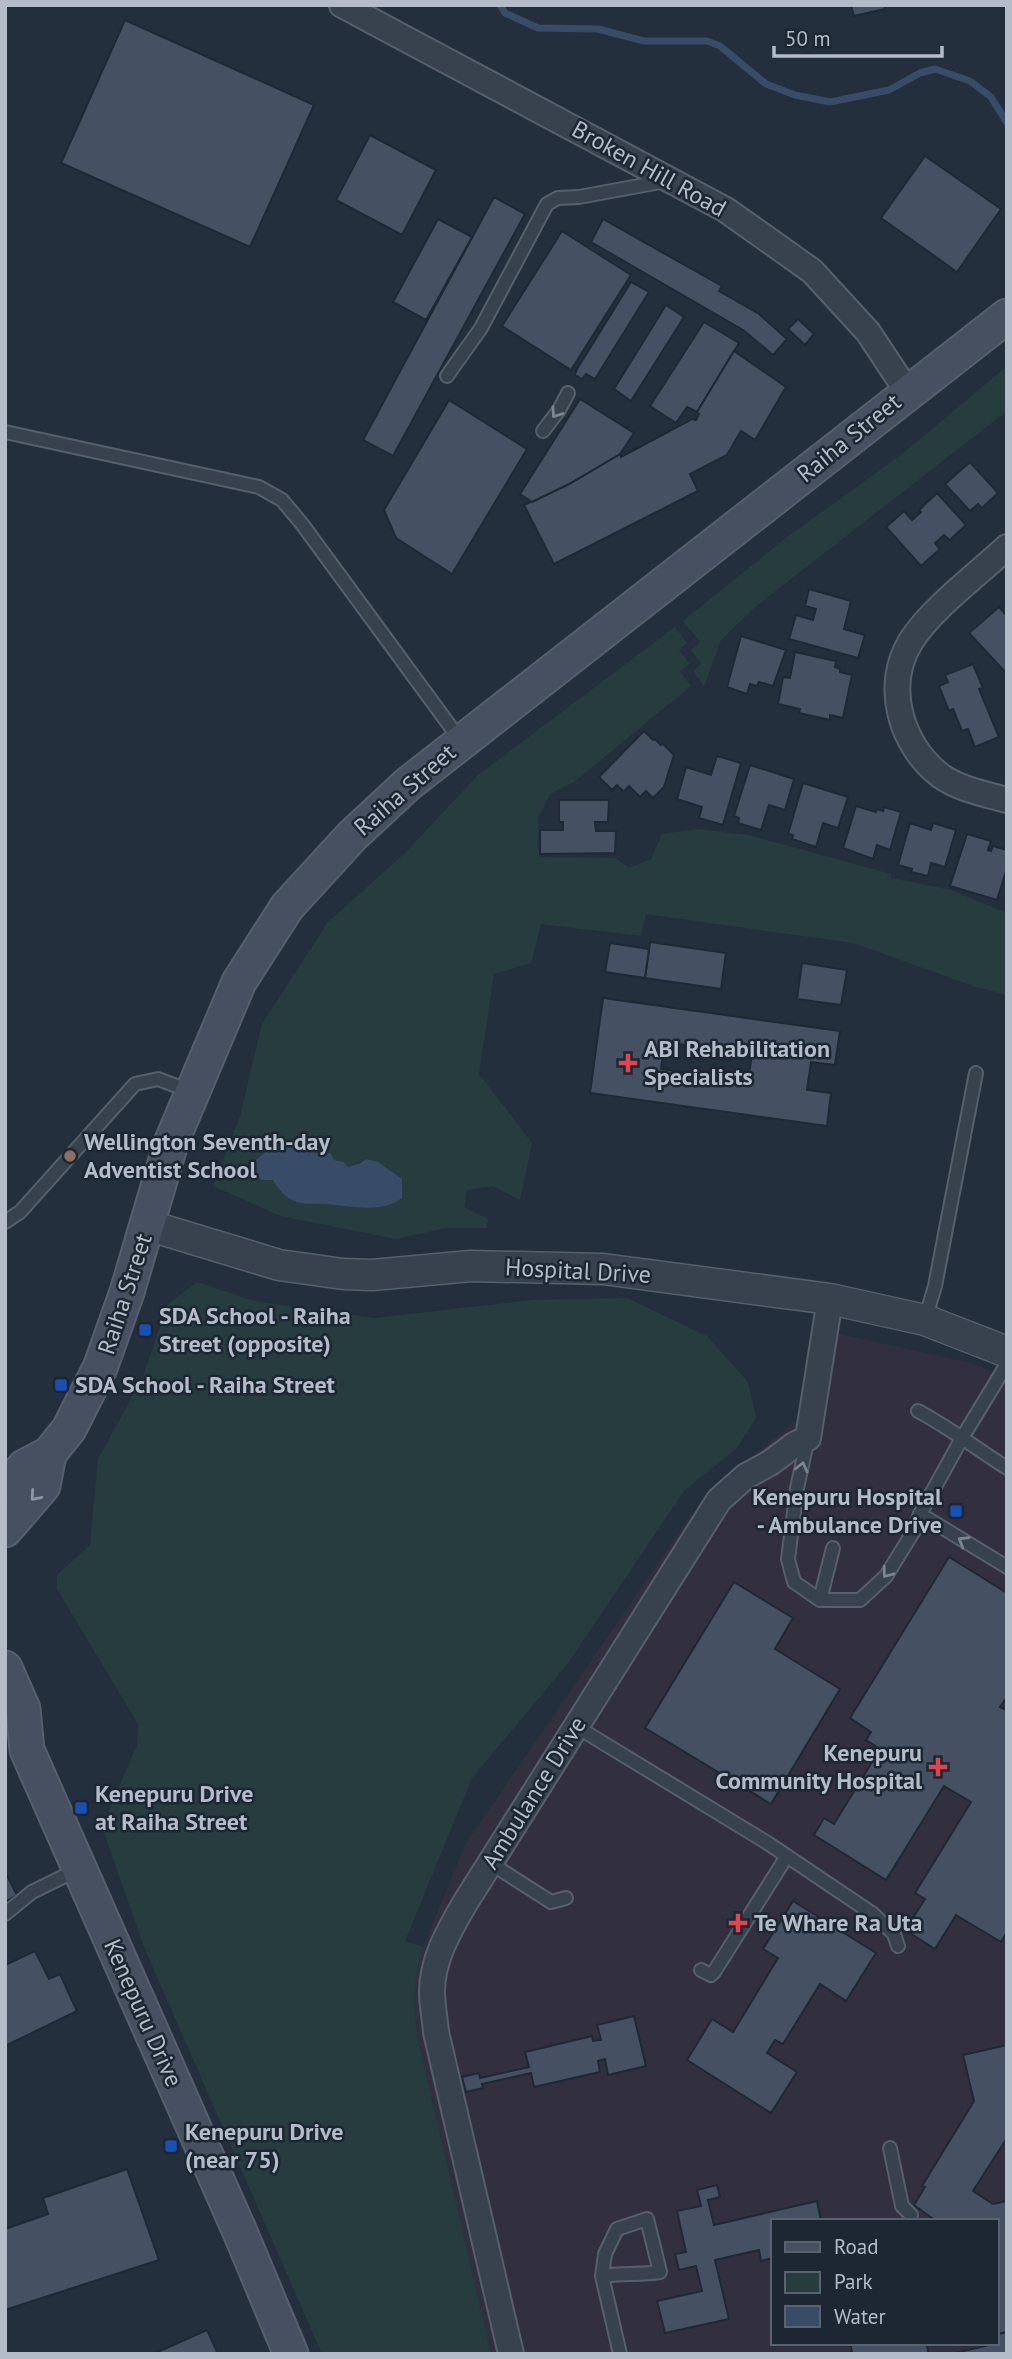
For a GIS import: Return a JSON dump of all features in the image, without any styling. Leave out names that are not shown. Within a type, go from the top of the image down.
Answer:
[{"type":"main road","name":"Raiha Street","points":[[5,1489],[24,1467],[49,1454],[69,1429],[100,1368],[127,1292],[171,1143],[239,982],[287,908],[352,836],[408,784],[658,590],[907,391],[1007,316]]},
{"type":"main road","name":"Raiha Street","points":[[5,1530],[43,1486],[49,1454]]},
{"type":"main road","name":"Kenepuru Drive","points":[[5,1668],[23,1709],[16,1740],[79,1869],[230,2208],[291,2354]]},
{"type":"street","name":"Broken Hill Road","points":[[342,5],[726,210],[812,271],[868,331],[907,391]]},
{"type":"street","points":[[1007,547],[919,630],[906,649],[897,692],[899,712],[905,730],[928,764],[956,784],[1007,800]]},
{"type":"street","name":"Hospital Drive","points":[[148,1225],[279,1265],[343,1274],[372,1275],[504,1266],[603,1269],[830,1299],[925,1320],[1007,1352]]},
{"type":"street","points":[[808,1438],[830,1299]]},
{"type":"street","name":"Ambulance Drive","points":[[511,2354],[436,2032],[432,1991],[435,1963],[443,1941],[490,1863],[719,1500],[747,1476],[808,1438]]},
{"type":"lane","points":[[447,376],[481,328],[547,204],[558,198],[579,197],[670,180]]},
{"type":"lane","points":[[543,431],[568,393]]},
{"type":"lane","points":[[5,432],[259,486],[282,500],[462,741]]},
{"type":"lane","points":[[925,1320],[935,1286],[976,1073]]},
{"type":"lane","points":[[5,1223],[20,1212],[135,1084],[158,1079],[194,1092]]},
{"type":"lane","points":[[808,1438],[797,1488],[788,1559],[794,1582],[820,1601],[860,1600],[886,1576],[915,1529],[920,1514],[962,1438],[1007,1364]]},
{"type":"lane","points":[[918,1411],[949,1427],[1007,1468]]},
{"type":"lane","points":[[920,1514],[1007,1567]]},
{"type":"lane","points":[[994,1559],[1002,1546]]},
{"type":"lane","points":[[820,1601],[833,1548]]},
{"type":"lane","points":[[577,1727],[787,1856],[873,1914],[894,1934],[898,1946]]},
{"type":"lane","points":[[701,1970],[711,1975],[714,1972],[787,1856]]},
{"type":"lane","points":[[490,1863],[551,1902],[566,1898]]},
{"type":"lane","points":[[5,1914],[32,1892],[79,1869]]},
{"type":"lane","points":[[890,2148],[902,2206],[911,2215]]},
{"type":"lane","points":[[602,2276],[660,2272],[647,2219],[617,2229],[605,2254],[602,2276],[620,2354]]},
{"type":"shaded area","points":[[813,1328],[974,1364],[1007,1378],[1007,2354],[491,2354],[418,2040],[413,2010],[415,1972],[466,1843],[705,1495],[798,1419]]},
{"type":"green space","points":[[1007,366],[1007,411],[755,607],[721,640],[704,686],[693,671],[701,664],[691,650],[700,642],[683,621],[783,540],[901,455]]},
{"type":"green space","points":[[675,627],[687,643],[679,650],[690,664],[680,671],[691,686],[574,782],[550,794],[538,818],[539,857],[616,858],[629,868],[651,859],[662,834],[697,829],[748,835],[891,874],[891,878],[951,890],[1007,913],[1007,995],[976,987],[853,943],[646,914],[641,936],[541,924],[531,963],[494,974],[479,1074],[532,1143],[520,1200],[493,1186],[467,1190],[464,1207],[488,1219],[487,1228],[447,1228],[396,1239],[280,1216],[213,1186],[240,1116],[262,1024],[328,922],[405,853],[478,775]],"holes":[[[334,1160],[344,1162],[348,1167],[361,1163],[325,1203],[294,1200],[273,1180]]]},
{"type":"green space","points":[[197,1282],[254,1301],[375,1318],[533,1300],[627,1298],[707,1336],[748,1382],[756,1418],[737,1448],[684,1491],[568,1663],[472,1778],[405,1941],[423,1947],[415,1993],[418,2040],[491,2354],[322,2354],[144,1947],[102,1827],[137,1745],[138,1724],[57,1589],[57,1575],[90,1545],[98,1459],[143,1377],[168,1304]]},
{"type":"water","points":[[300,1143],[331,1154],[334,1160],[344,1162],[348,1167],[366,1159],[378,1162],[402,1179],[402,1198],[375,1207],[300,1203],[286,1196],[273,1180],[262,1180],[250,1173],[250,1165],[275,1144]]},
{"type":"building","points":[[851,5],[884,5],[885,9],[854,16]]},
{"type":"building","points":[[125,20],[314,105],[250,247],[61,163]]},
{"type":"building","points":[[370,135],[436,170],[402,235],[336,200]]},
{"type":"building","points":[[925,156],[1001,209],[957,272],[881,218]]},
{"type":"building","points":[[494,197],[525,214],[393,456],[363,440]]},
{"type":"building","points":[[438,219],[472,237],[426,320],[393,302]]},
{"type":"building","points":[[603,219],[722,286],[719,291],[759,314],[787,339],[773,355],[743,330],[591,242]]},
{"type":"building","points":[[562,231],[631,275],[571,370],[502,326]]},
{"type":"building","points":[[631,282],[649,292],[595,379],[586,374],[582,379],[575,375],[577,369]]},
{"type":"building","points":[[666,305],[684,317],[631,401],[614,389]]},
{"type":"building","points":[[798,319],[814,334],[805,345],[788,329]]},
{"type":"building","points":[[704,322],[739,343],[697,412],[687,407],[676,423],[650,406]]},
{"type":"building","points":[[734,351],[786,387],[755,440],[741,431],[727,455],[690,474],[698,491],[554,564],[524,505],[569,484],[620,454],[621,457],[692,419],[696,420],[699,414],[697,412]]},
{"type":"building","points":[[580,399],[634,433],[620,454],[532,502],[520,494]]},
{"type":"building","points":[[449,400],[527,449],[452,574],[396,538],[384,510]]},
{"type":"building","points":[[970,462],[998,493],[982,508],[978,504],[970,511],[945,484]]},
{"type":"building","points":[[937,493],[966,525],[950,540],[944,535],[935,543],[940,549],[921,566],[886,527],[904,511],[912,520]]},
{"type":"building","points":[[809,589],[851,601],[844,629],[865,635],[858,658],[789,639],[796,615],[813,620],[816,609],[805,606]]},
{"type":"building","points":[[999,607],[1007,616],[1007,674],[969,633]]},
{"type":"building","points":[[741,636],[786,650],[773,686],[759,682],[757,686],[750,684],[747,694],[727,687]]},
{"type":"building","points":[[795,652],[836,661],[835,667],[840,669],[840,672],[852,675],[843,718],[830,715],[830,720],[799,713],[800,709],[778,704],[783,677],[790,678]]},
{"type":"building","points":[[973,664],[983,688],[979,689],[999,737],[975,747],[968,729],[962,731],[953,709],[949,711],[939,686],[948,682],[945,675]]},
{"type":"building","points":[[644,731],[674,755],[664,787],[653,798],[646,791],[640,797],[629,786],[624,792],[617,785],[612,790],[599,777]]},
{"type":"building","points":[[717,756],[741,763],[723,825],[699,818],[702,807],[677,799],[686,767],[711,775]]},
{"type":"building","points":[[750,765],[794,779],[785,810],[769,805],[761,830],[738,823],[739,818],[734,816]]},
{"type":"building","points":[[803,783],[848,797],[838,828],[823,823],[816,847],[792,839],[793,835],[788,834]]},
{"type":"building","points":[[559,800],[609,800],[608,822],[595,822],[596,831],[616,831],[615,853],[540,854],[540,830],[563,830],[563,822],[559,822]]},
{"type":"building","points":[[856,806],[876,812],[877,809],[883,811],[884,807],[901,812],[890,850],[877,845],[873,859],[843,848]]},
{"type":"building","points":[[910,823],[931,830],[933,823],[956,830],[945,867],[931,863],[928,876],[898,865]]},
{"type":"building","points":[[967,834],[991,841],[988,850],[991,851],[993,846],[1007,850],[1007,868],[997,900],[950,886]]},
{"type":"building","points":[[650,942],[726,953],[721,989],[645,978]]},
{"type":"building","points":[[610,943],[649,949],[645,978],[605,972]]},
{"type":"building","points":[[802,963],[847,970],[841,1005],[797,999]]},
{"type":"building","name":"ABI Rehabilitation Specialists","points":[[603,998],[840,1031],[835,1065],[811,1062],[807,1090],[831,1093],[827,1126],[590,1093]],"holes":[[[665,1042],[752,1054],[748,1081],[661,1069]]]},
{"type":"building","name":"Kenepuru Community Hospital","points":[[949,1557],[1007,1593],[1007,1697],[1000,1707],[1007,1711],[1007,1932],[1001,1942],[956,1915],[935,1949],[905,1930],[925,1899],[915,1893],[971,1802],[944,1786],[886,1880],[814,1835],[824,1818],[834,1824],[880,1749],[866,1740],[871,1732],[850,1718]]},
{"type":"building","points":[[734,1582],[793,1618],[775,1649],[840,1689],[771,1804],[645,1728]]},
{"type":"building","points":[[5,1872],[17,1895],[5,1902]]},
{"type":"building","points":[[793,1901],[876,1953],[846,2001],[820,1984],[783,2044],[775,2040],[767,2053],[797,2072],[771,2113],[687,2060],[712,2019],[733,2032],[778,1958],[763,1949]]},
{"type":"building","points":[[35,1951],[49,1979],[60,1974],[77,2011],[5,2046],[5,1965]]},
{"type":"building","points":[[634,2016],[646,2066],[608,2075],[605,2059],[598,2061],[600,2072],[534,2087],[531,2073],[482,2084],[483,2088],[466,2092],[462,2077],[479,2073],[480,2078],[529,2067],[525,2052],[592,2036],[593,2041],[601,2040],[597,2025]]},
{"type":"building","points":[[1007,2045],[1007,2138],[973,2191],[993,2204],[1007,2201],[1007,2332],[998,2334],[998,2219],[933,2219],[914,2205],[925,2187],[922,2186],[974,2101],[963,2055]]},
{"type":"building","points":[[127,2169],[159,2260],[5,2310],[5,2229],[48,2214],[43,2198]]},
{"type":"building","points":[[717,2185],[720,2197],[708,2200],[714,2225],[817,2201],[821,2219],[771,2219],[771,2258],[761,2261],[759,2250],[715,2260],[729,2319],[665,2333],[657,2301],[702,2291],[696,2266],[679,2270],[675,2254],[686,2252],[677,2211],[701,2206],[697,2190]]},
{"type":"building","points":[[207,2330],[218,2354],[153,2354]]},
{"type":"building","points":[[1007,2332],[1007,2354],[951,2354],[998,2345],[998,2334]]},
{"type":"building","points":[[850,2345],[927,2345],[929,2354],[843,2354],[852,2352]]},
{"type":"waterway","points":[[500,5],[505,13],[538,28],[598,29],[644,41],[707,41],[720,46],[766,84],[795,95],[830,102],[889,90],[920,73],[935,69],[970,81],[991,97],[1007,123]]},
{"type":"place","name":"ABI Rehabilitation Specialists","points":[[628,1063]]},
{"type":"place","name":"Wellington Seventh-day Adventist School","points":[[70,1156]]},
{"type":"place","name":"SDA School - Raiha Street (opposite)","points":[[145,1330]]},
{"type":"place","name":"SDA School - Raiha Street","points":[[61,1385]]},
{"type":"place","name":"Kenepuru Hospital - Ambulance Drive","points":[[956,1511]]},
{"type":"place","name":"Kenepuru Community Hospital","points":[[938,1767]]},
{"type":"place","name":"Kenepuru Drive at Raiha Street","points":[[81,1808]]},
{"type":"place","name":"Te Whare Ra Uta","points":[[738,1923]]},
{"type":"place","name":"Kenepuru Drive (near 75)","points":[[171,2146]]}]
